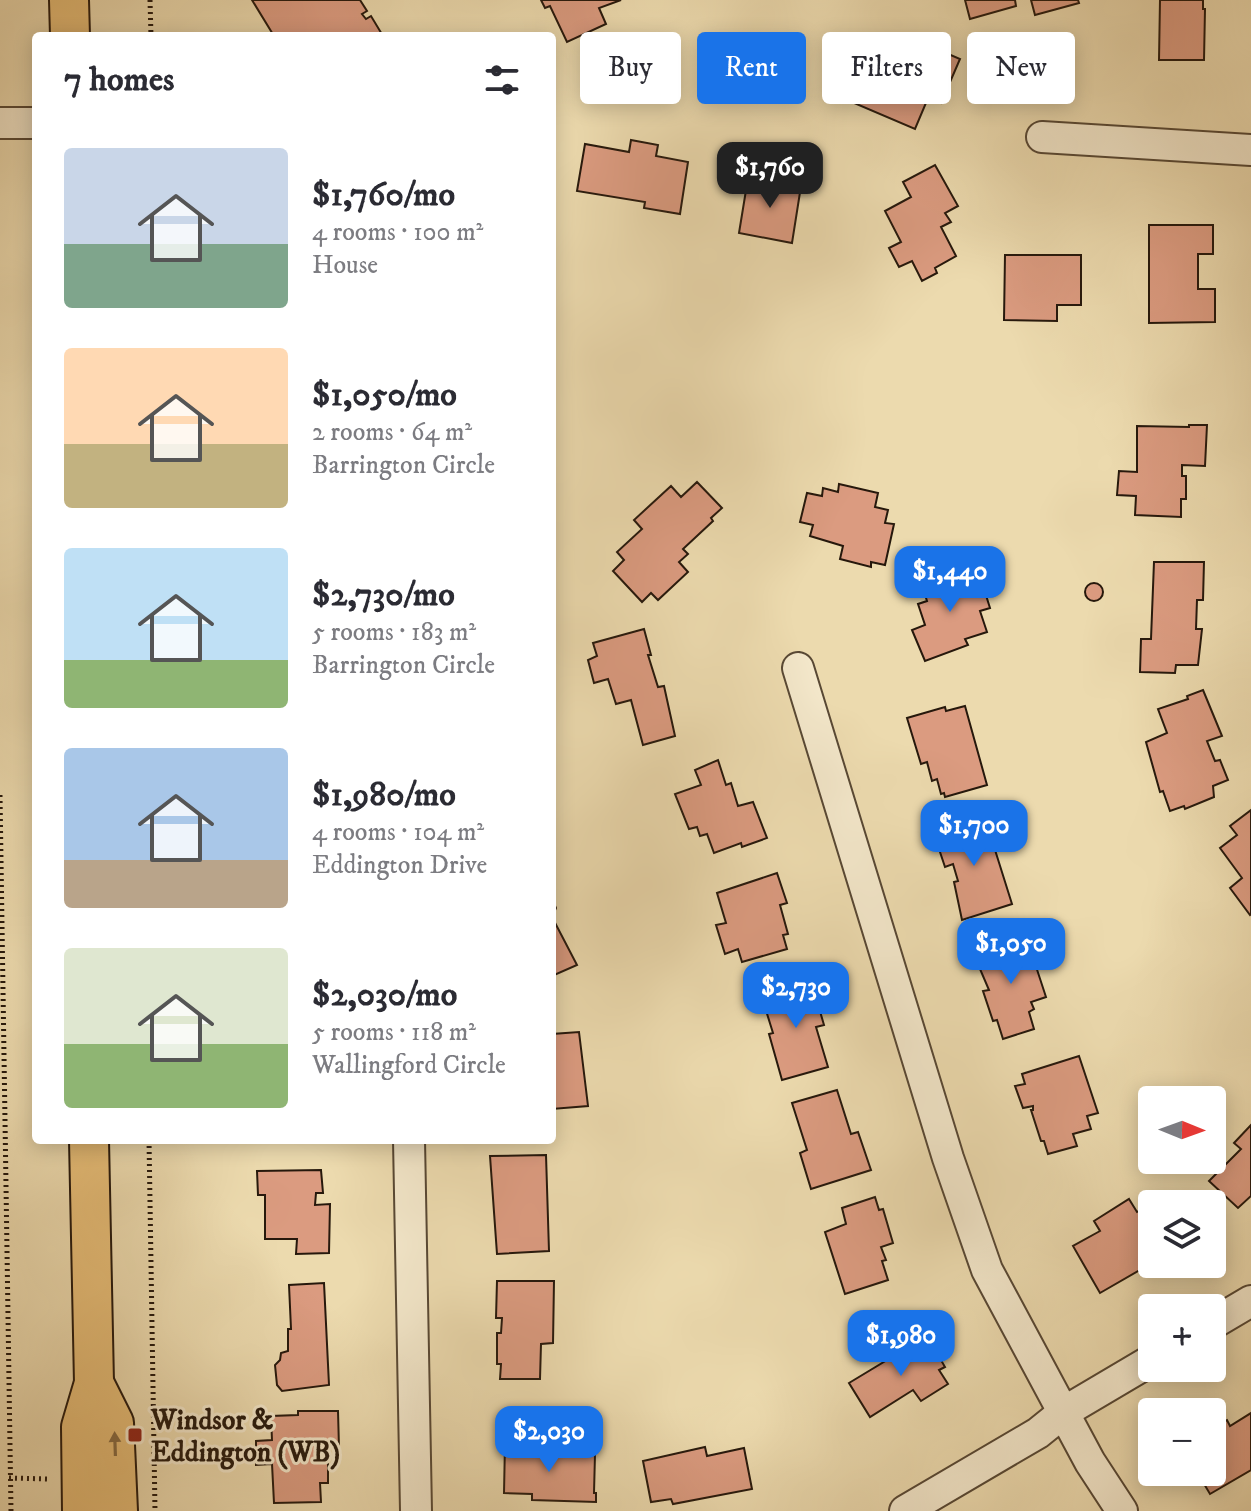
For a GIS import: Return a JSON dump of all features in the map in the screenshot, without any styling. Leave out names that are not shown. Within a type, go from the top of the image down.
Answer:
[{"type":"main road","points":[[69,0],[70,32]]},
{"type":"main road","points":[[82,1511],[81,1427],[94,1383],[89,1144]]},
{"type":"main road","points":[[94,1383],[114,1423],[118,1511]]},
{"type":"street","points":[[0,123],[32,123]]},
{"type":"street","points":[[1042,137],[1251,150]]},
{"type":"street","points":[[798,668],[948,1158],[987,1270],[1090,1462],[1122,1511]]},
{"type":"street","points":[[409,1144],[416,1511]]},
{"type":"street","points":[[1226,1316],[1251,1301]]},
{"type":"street","points":[[905,1511],[1038,1433],[1064,1412],[1138,1368]]},
{"type":"path","points":[[150,0],[151,32]]},
{"type":"path","points":[[0,795],[11,1511]]},
{"type":"path","points":[[149,1144],[155,1511]]},
{"type":"building","points":[[252,0],[360,0],[367,11],[362,14],[366,19],[371,16],[381,32],[272,32]]},
{"type":"building","points":[[541,0],[621,0],[599,8],[606,24],[589,32],[580,32],[580,36],[567,42],[550,6],[545,8]]},
{"type":"building","points":[[965,0],[1015,0],[1016,6],[970,19]]},
{"type":"building","points":[[1031,0],[1078,0],[1079,3],[1035,15]]},
{"type":"building","points":[[1160,0],[1203,0],[1204,60],[1159,60]]},
{"type":"building","points":[[951,55],[960,59],[951,80]]},
{"type":"building","points":[[856,104],[925,104],[915,129]]},
{"type":"building","points":[[631,140],[658,145],[656,156],[688,162],[680,214],[644,208],[645,202],[577,191],[585,144],[629,152]]},
{"type":"building","points":[[935,165],[958,206],[945,213],[951,222],[941,227],[956,256],[935,268],[937,273],[922,281],[912,261],[899,267],[889,248],[901,242],[885,211],[911,197],[903,182]]},
{"type":"building","points":[[748,178],[801,186],[792,243],[739,233]]},
{"type":"building","points":[[1149,225],[1213,225],[1213,254],[1198,254],[1198,289],[1215,289],[1215,322],[1149,323]]},
{"type":"building","points":[[1005,255],[1081,255],[1081,305],[1057,305],[1057,321],[1004,320]]},
{"type":"building","points":[[1207,425],[1205,466],[1182,465],[1182,476],[1186,476],[1186,499],[1181,499],[1181,517],[1135,515],[1136,496],[1117,495],[1119,471],[1137,472],[1137,426]]},
{"type":"building","points":[[697,482],[722,508],[711,518],[713,521],[683,549],[688,554],[679,562],[688,572],[658,600],[651,593],[642,602],[613,571],[624,560],[617,552],[642,529],[634,520],[671,486],[681,497]]},
{"type":"building","points":[[839,484],[878,493],[875,507],[888,510],[885,523],[894,524],[885,565],[871,562],[871,567],[840,559],[843,546],[810,536],[813,525],[800,522],[807,493],[822,496],[823,488],[838,492]]},
{"type":"building","points":[[1154,562],[1204,562],[1203,600],[1197,600],[1196,629],[1202,629],[1198,665],[1176,665],[1175,673],[1140,672],[1141,639],[1151,639]]},
{"type":"building","points":[[962,565],[973,594],[984,589],[990,608],[980,611],[987,632],[965,639],[968,645],[925,661],[912,630],[925,625],[918,604],[927,601],[921,582]]},
{"type":"building","points":[[1094,583],[1103,592],[1094,601],[1085,592]]},
{"type":"building","points":[[644,629],[651,655],[648,655],[658,687],[664,686],[675,736],[643,745],[631,700],[616,704],[608,679],[594,683],[588,660],[597,656],[593,643]]},
{"type":"building","points":[[1203,690],[1222,736],[1207,741],[1215,761],[1220,760],[1228,780],[1213,786],[1214,797],[1185,809],[1184,806],[1170,811],[1163,791],[1160,792],[1146,742],[1167,733],[1158,709],[1188,699],[1187,696]]},
{"type":"building","points":[[965,706],[987,785],[945,797],[944,793],[941,794],[937,779],[932,781],[927,762],[921,764],[907,718],[945,707],[946,711]]},
{"type":"building","points":[[718,760],[726,785],[731,783],[738,806],[753,802],[767,838],[714,853],[707,834],[700,836],[697,827],[689,829],[675,794],[701,785],[695,770]]},
{"type":"building","points":[[1251,810],[1250,915],[1230,888],[1242,878],[1220,848],[1237,835],[1230,826]]},
{"type":"building","points":[[985,818],[1012,904],[962,920],[953,864],[945,867],[934,834]]},
{"type":"building","points":[[777,873],[787,903],[780,905],[788,934],[783,935],[787,949],[742,962],[738,949],[725,954],[716,925],[726,923],[717,893]]},
{"type":"building","points":[[556,925],[577,965],[556,974]]},
{"type":"building","points":[[1027,939],[1046,997],[1031,1002],[1034,1009],[1029,1012],[1034,1029],[1003,1039],[997,1020],[993,1021],[983,991],[989,990],[974,955]]},
{"type":"building","points":[[806,978],[811,995],[815,994],[824,1025],[816,1027],[828,1067],[782,1080],[764,1004],[783,998],[779,985]]},
{"type":"building","points":[[579,1032],[588,1106],[556,1109],[556,1034]]},
{"type":"building","points":[[1079,1056],[1098,1113],[1087,1116],[1091,1129],[1073,1134],[1077,1146],[1048,1154],[1031,1110],[1033,1106],[1023,1108],[1015,1086],[1025,1084],[1022,1074]]},
{"type":"building","points":[[837,1090],[851,1134],[858,1132],[871,1170],[811,1189],[800,1153],[807,1150],[792,1103]]},
{"type":"building","points":[[1251,1125],[1251,1196],[1238,1208],[1226,1197],[1226,1190],[1219,1190],[1209,1181],[1216,1174],[1226,1174],[1226,1164],[1241,1149],[1234,1143]]},
{"type":"building","points":[[546,1155],[549,1251],[497,1254],[490,1156]]},
{"type":"building","points":[[321,1170],[323,1193],[316,1193],[315,1205],[330,1204],[329,1253],[296,1254],[297,1239],[265,1239],[265,1195],[258,1195],[257,1171]]},
{"type":"building","points":[[875,1197],[879,1210],[883,1209],[893,1243],[881,1247],[888,1280],[845,1294],[825,1232],[846,1224],[842,1208]]},
{"type":"building","points":[[1129,1199],[1138,1211],[1138,1271],[1100,1293],[1073,1246],[1100,1231],[1094,1221]]},
{"type":"building","points":[[497,1281],[554,1281],[553,1343],[541,1344],[540,1379],[500,1379],[497,1333],[501,1333],[502,1318],[496,1318]]},
{"type":"building","points":[[324,1283],[329,1385],[282,1391],[277,1385],[275,1365],[281,1353],[288,1351],[288,1329],[291,1329],[289,1285]]},
{"type":"building","points":[[927,1336],[945,1367],[939,1370],[948,1384],[921,1401],[913,1390],[870,1417],[849,1383]]},
{"type":"building","points":[[298,1411],[338,1411],[339,1448],[328,1448],[328,1483],[320,1483],[321,1502],[274,1503],[272,1464],[256,1465],[256,1441],[272,1440],[271,1416],[298,1415]]},
{"type":"building","points":[[1251,1413],[1251,1470],[1226,1485],[1226,1421],[1230,1426]]},
{"type":"building","points":[[505,1443],[540,1444],[540,1452],[595,1454],[596,1502],[532,1500],[532,1494],[504,1493]]},
{"type":"building","points":[[705,1447],[707,1456],[744,1448],[752,1489],[673,1504],[671,1499],[651,1502],[643,1461]]},
{"type":"building","points":[[1205,1486],[1224,1486],[1210,1494]]},
{"type":"place","name":"Windsor & Eddington (WB)","points":[[135,1435]]}]
